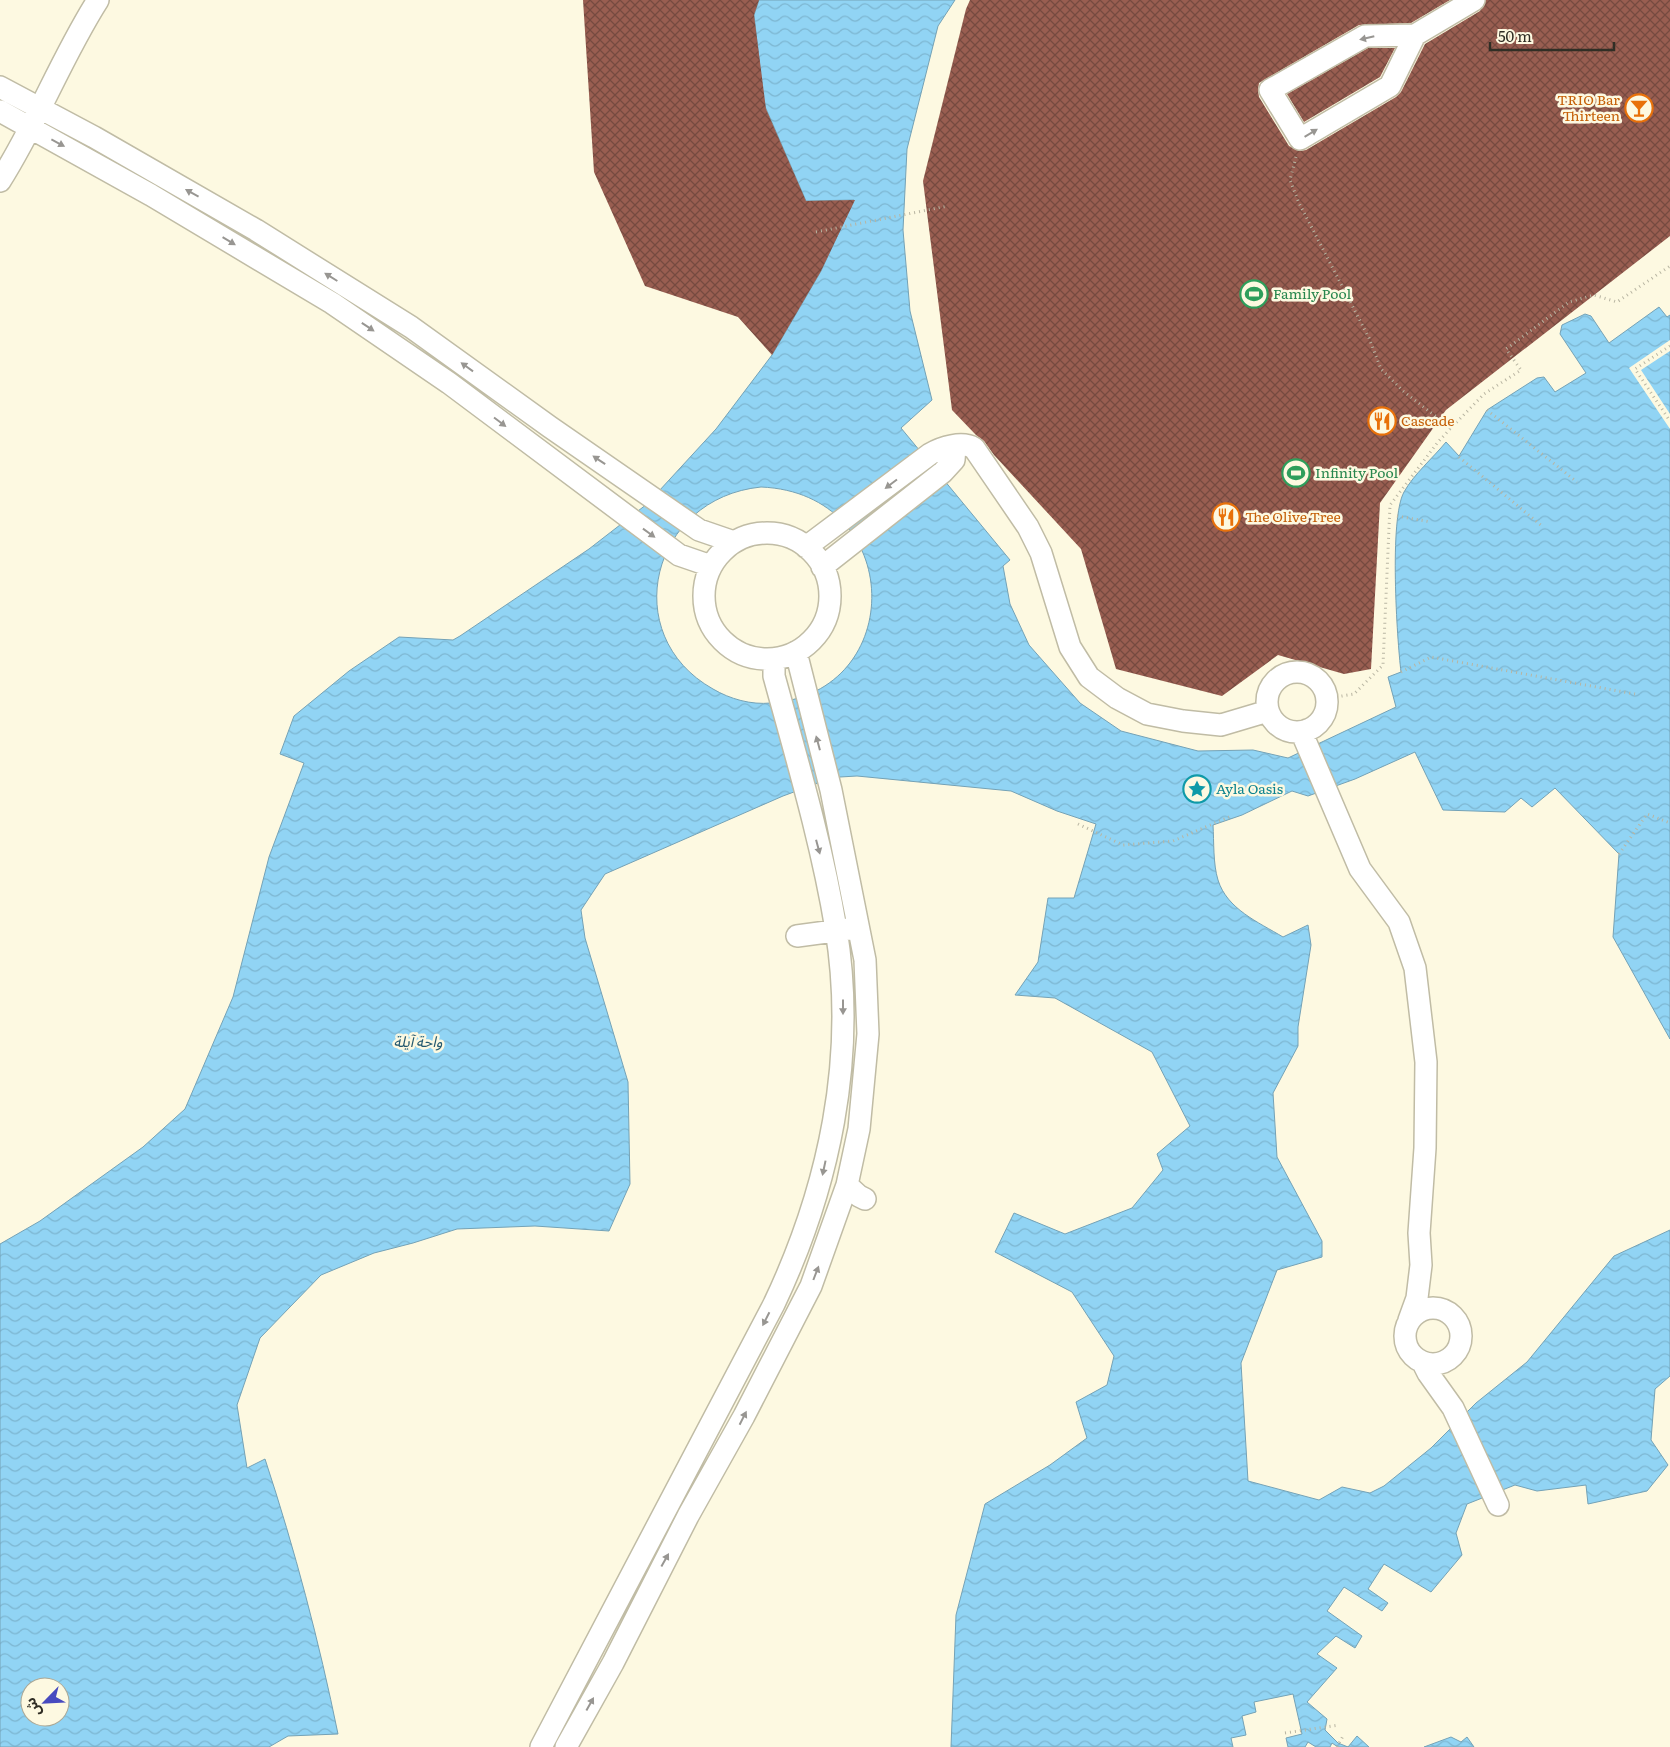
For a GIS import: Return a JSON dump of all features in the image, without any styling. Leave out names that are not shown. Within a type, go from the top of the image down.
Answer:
[{"type":"street","points":[[0,182],[30,129],[63,59],[98,0]]},
{"type":"street","points":[[1415,35],[1390,86],[1300,139],[1270,90],[1365,36],[1415,35],[1474,0]]},
{"type":"street","points":[[0,87],[94,136],[256,230],[411,327],[699,530],[734,542]]},
{"type":"street","points":[[0,111],[84,157],[340,308],[449,384],[679,556],[711,566]]},
{"type":"street","points":[[84,157],[94,136]]},
{"type":"street","points":[[813,543],[930,454],[944,447],[968,444],[974,448],[1028,527],[1041,553],[1070,647],[1089,677],[1117,698],[1147,714],[1183,721],[1222,725],[1268,711]]},
{"type":"street","points":[[828,561],[943,472],[954,460],[955,447]]},
{"type":"street","points":[[615,509],[635,485]]},
{"type":"street","points":[[541,1747],[766,1319],[807,1228],[823,1175],[840,1074],[843,1007],[836,930],[808,799],[774,668],[756,658],[740,653],[726,644],[714,631],[707,615],[704,599],[705,582],[711,566],[734,542],[751,535],[771,533],[813,543],[828,561],[829,590],[827,615],[815,636],[797,659],[774,668]]},
{"type":"street","points":[[566,1747],[613,1663],[688,1516],[744,1416],[811,1286],[847,1185],[859,1129],[868,1034],[865,960],[831,790],[797,659]]},
{"type":"street","points":[[1298,672],[1310,675],[1319,682],[1328,702],[1324,714],[1317,724],[1305,734],[1283,728],[1274,721],[1268,711],[1267,699],[1270,688],[1277,679],[1287,673],[1298,672]]},
{"type":"street","points":[[1305,734],[1325,792],[1360,869],[1398,922],[1415,968],[1426,1062],[1425,1148],[1421,1183],[1419,1233],[1421,1265],[1417,1298],[1405,1328],[1406,1345],[1416,1359],[1423,1363],[1442,1363],[1451,1358]]},
{"type":"street","points":[[797,936],[859,928]]},
{"type":"street","points":[[847,1185],[858,1196],[864,1198]]},
{"type":"street","points":[[1421,1265],[1430,1290],[1452,1314],[1461,1332],[1461,1341],[1451,1358],[1451,1405]]},
{"type":"street","points":[[1409,1320],[1418,1312],[1429,1308],[1441,1309],[1452,1314]]},
{"type":"street","points":[[1423,1363],[1451,1405],[1498,1506]]},
{"type":"path","points":[[1300,139],[1290,180],[1299,203],[1368,338],[1381,369],[1403,391],[1451,428]]},
{"type":"path","points":[[816,232],[948,206]]},
{"type":"path","points":[[1328,702],[1336,697],[1354,694],[1383,665],[1390,505],[1451,428],[1484,394],[1520,370],[1506,349],[1569,302],[1594,295],[1618,302],[1670,266]]},
{"type":"path","points":[[1670,346],[1635,369],[1670,421]]},
{"type":"path","points":[[1487,410],[1577,482]]},
{"type":"path","points":[[1459,457],[1542,526]]},
{"type":"path","points":[[1397,516],[1431,522]]},
{"type":"path","points":[[1401,672],[1430,657],[1635,694]]},
{"type":"path","points":[[1619,854],[1647,814],[1670,823]]},
{"type":"path","points":[[1078,824],[1124,845],[1174,841],[1229,817]]},
{"type":"path","points":[[1285,1733],[1339,1725]]},
{"type":"path","points":[[1337,1747],[1343,1736]]},
{"type":"water","name":"واحة آيلة","points":[[759,0],[955,0],[938,26],[907,149],[903,230],[910,311],[932,400],[901,428],[1010,560],[1003,566],[1010,604],[1029,645],[1080,703],[1121,731],[1198,751],[1253,750],[1288,758],[1396,707],[1388,677],[1401,672],[1396,608],[1395,552],[1399,506],[1408,485],[1446,442],[1459,456],[1487,410],[1537,378],[1544,377],[1555,392],[1586,373],[1560,334],[1562,325],[1585,314],[1591,316],[1609,343],[1659,307],[1667,317],[1670,315],[1670,1039],[1613,937],[1619,854],[1555,788],[1532,807],[1521,798],[1505,812],[1443,810],[1415,752],[1355,779],[1308,796],[1292,791],[1242,815],[1213,825],[1216,874],[1222,890],[1228,899],[1244,914],[1283,937],[1308,925],[1311,945],[1298,1027],[1298,1046],[1273,1093],[1277,1157],[1322,1241],[1322,1257],[1277,1270],[1241,1363],[1248,1481],[1319,1500],[1342,1487],[1370,1493],[1384,1486],[1431,1448],[1476,1403],[1527,1362],[1614,1256],[1670,1230],[1670,1376],[1655,1389],[1651,1440],[1668,1465],[1647,1491],[1588,1504],[1586,1485],[1537,1491],[1515,1485],[1467,1504],[1456,1533],[1462,1555],[1431,1592],[1384,1564],[1368,1589],[1388,1603],[1382,1611],[1344,1587],[1327,1611],[1362,1636],[1355,1648],[1336,1636],[1317,1654],[1337,1668],[1307,1702],[1327,1719],[1325,1730],[1338,1743],[1348,1747],[1338,1747],[1332,1743],[1330,1747],[1316,1747],[1308,1742],[1305,1747],[1288,1747],[1286,1738],[1302,1734],[1293,1694],[1254,1702],[1256,1712],[1242,1716],[1246,1735],[1231,1738],[1233,1747],[951,1747],[956,1615],[985,1504],[1050,1465],[1087,1438],[1076,1402],[1107,1385],[1114,1356],[1072,1292],[995,1252],[1014,1213],[1065,1234],[1132,1208],[1163,1170],[1157,1154],[1190,1126],[1152,1052],[1055,998],[1015,995],[1038,962],[1048,898],[1074,898],[1096,824],[1057,811],[1011,791],[857,776],[840,777],[783,796],[605,874],[581,910],[585,938],[628,1082],[630,1184],[609,1231],[535,1226],[457,1229],[374,1253],[321,1275],[260,1338],[237,1405],[247,1468],[265,1459],[306,1596],[338,1734],[288,1736],[269,1747],[0,1747],[0,1244],[40,1221],[143,1147],[185,1109],[233,997],[269,857],[304,763],[280,754],[294,716],[349,671],[399,637],[453,640],[589,549],[647,504],[716,429],[772,355],[821,271],[854,200],[806,201],[764,104],[754,15]],"holes":[[[761,487],[809,498],[843,522],[864,555],[872,594],[866,632],[848,666],[816,691],[771,703],[756,703],[720,693],[683,665],[665,636],[657,604],[660,572],[672,542],[694,516],[723,497]]]},
{"type":"water","points":[[1357,1736],[1369,1747],[1348,1747]]},
{"type":"water","points":[[1451,1737],[1461,1742],[1467,1737],[1474,1747],[1424,1747]]},
{"type":"pier","points":[[1670,340],[1670,351],[1641,370],[1670,414],[1670,429],[1629,368]]},
{"type":"building","points":[[583,0],[759,0],[754,15],[766,109],[806,201],[855,200],[821,271],[772,355],[738,317],[645,286],[594,172]]},
{"type":"building","points":[[970,0],[1450,0],[1411,23],[1359,25],[1259,83],[1259,97],[1289,146],[1300,151],[1306,150],[1396,97],[1401,92],[1425,44],[1480,11],[1486,0],[1670,0],[1670,236],[1446,410],[1380,503],[1371,669],[1344,674],[1278,655],[1222,696],[1116,669],[1081,549],[994,455],[984,441],[952,410],[923,181],[966,9]]},
{"type":"building","points":[[1368,48],[1395,48],[1380,77],[1304,122],[1287,94]]},
{"type":"place","name":"TRIO Bar Thirteen","points":[[1639,108]]},
{"type":"place","name":"Family Pool","points":[[1254,294]]},
{"type":"place","name":"Cascade","points":[[1382,421]]},
{"type":"place","name":"Infinity Pool","points":[[1296,473]]},
{"type":"place","name":"The Olive Tree","points":[[1226,517]]},
{"type":"place","name":"Ayla Oasis","points":[[1197,789]]}]
